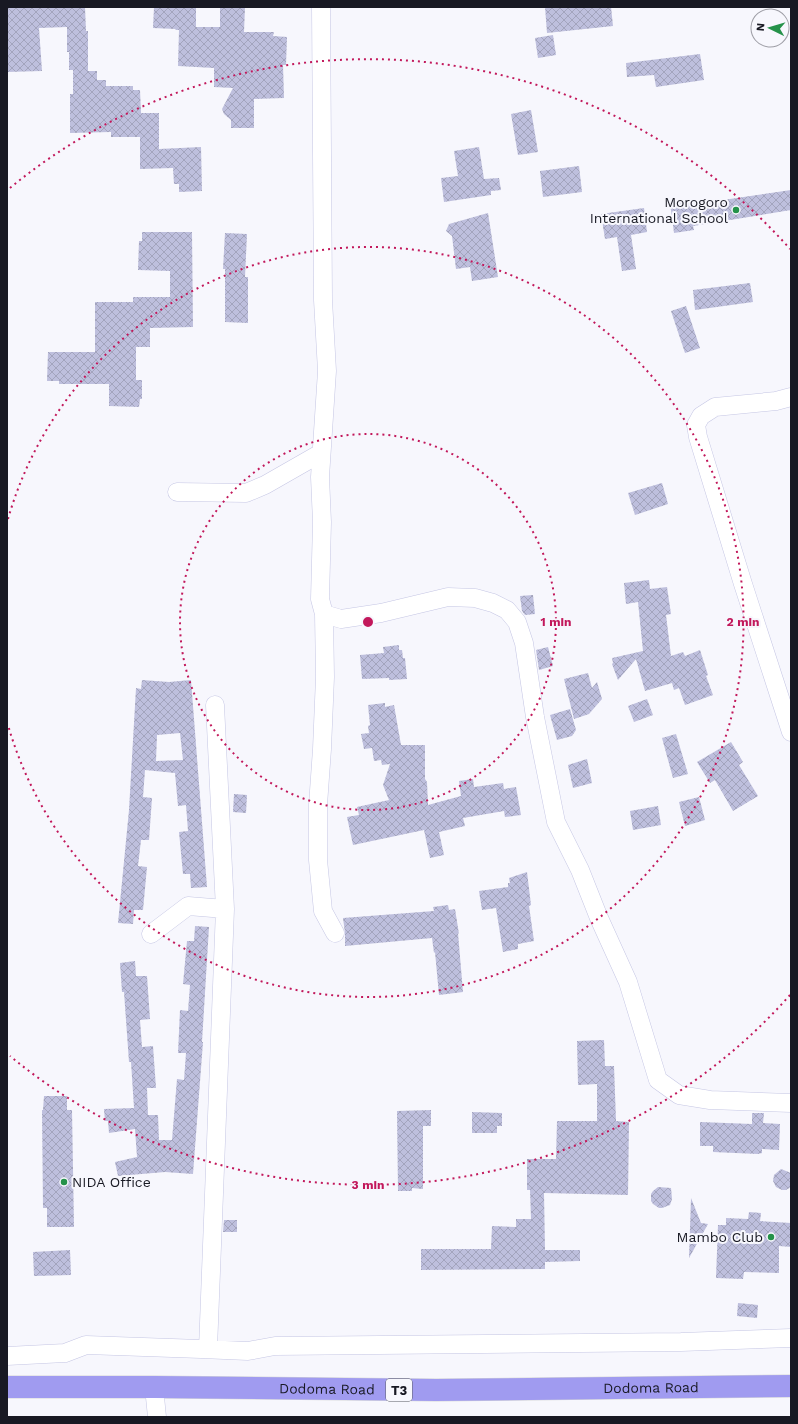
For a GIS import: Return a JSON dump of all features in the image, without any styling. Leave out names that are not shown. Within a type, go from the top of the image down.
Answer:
[{"type":"highway","name":"Dodoma Road","points":[[7,1387],[436,1390],[791,1386]]},
{"type":"street","points":[[321,7],[323,300],[327,371],[320,477],[322,522],[320,599],[324,614],[325,677],[318,805],[318,860],[324,911],[335,933]]},
{"type":"street","points":[[791,397],[776,401],[715,407],[701,416],[696,425],[698,437],[743,584],[791,732]]},
{"type":"street","points":[[177,492],[246,493],[265,485],[321,453]]},
{"type":"street","points":[[324,614],[341,619],[375,614],[448,597],[475,598],[493,603],[507,610],[517,622],[524,643],[535,717],[556,822],[580,870],[599,918],[628,982],[658,1080],[679,1095],[710,1100],[791,1103]]},
{"type":"street","points":[[208,1349],[225,909],[215,705]]},
{"type":"street","points":[[151,934],[188,906],[225,909]]},
{"type":"street","points":[[7,1356],[65,1353],[86,1345],[248,1351],[275,1346],[681,1342],[791,1338]]},
{"type":"street","points":[[154,1387],[157,1417]]},
{"type":"building","points":[[7,7],[85,7],[86,31],[88,31],[88,71],[97,71],[97,80],[106,80],[106,86],[133,86],[133,90],[140,90],[141,113],[159,113],[159,149],[201,147],[202,191],[179,192],[179,184],[174,184],[173,168],[140,169],[140,137],[111,137],[111,132],[70,133],[70,94],[73,94],[73,70],[69,70],[67,27],[39,28],[42,71],[7,72]]},
{"type":"building","points":[[154,7],[196,7],[196,27],[220,27],[220,7],[245,7],[244,32],[274,32],[273,36],[287,37],[286,65],[283,65],[284,98],[254,99],[254,128],[231,128],[231,120],[224,114],[222,109],[233,88],[214,87],[214,68],[178,66],[179,30],[153,28]]},
{"type":"building","points":[[545,7],[611,7],[613,26],[547,33]]},
{"type":"building","points":[[553,35],[556,55],[538,58],[535,38]]},
{"type":"building","points":[[700,54],[704,80],[656,87],[654,75],[627,77],[626,63]]},
{"type":"building","points":[[531,110],[538,152],[518,155],[511,114]]},
{"type":"building","points":[[479,147],[484,179],[499,178],[501,190],[491,191],[491,195],[444,202],[441,178],[458,176],[454,151]]},
{"type":"building","points":[[579,166],[582,192],[543,197],[540,171]]},
{"type":"building","points":[[791,190],[791,210],[693,226],[694,230],[674,233],[670,203],[689,200],[689,205]]},
{"type":"building","points":[[644,208],[647,232],[631,235],[636,269],[622,271],[617,237],[605,239],[601,214]]},
{"type":"building","points":[[488,213],[498,277],[472,281],[470,267],[456,269],[452,236],[446,231],[449,224]]},
{"type":"building","points":[[142,232],[192,232],[193,327],[150,328],[150,347],[136,347],[136,380],[142,380],[142,399],[140,399],[139,407],[109,406],[109,384],[59,384],[59,381],[47,381],[48,352],[95,352],[95,302],[133,302],[133,297],[170,297],[170,271],[138,270],[139,241],[142,241]]},
{"type":"building","points":[[225,233],[247,234],[245,277],[248,277],[248,323],[225,322],[225,269],[223,269]]},
{"type":"building","points":[[750,283],[753,302],[695,310],[693,290]]},
{"type":"building","points":[[686,306],[700,348],[685,353],[671,311]]},
{"type":"building","points":[[662,483],[668,504],[635,515],[628,493]]},
{"type":"building","points":[[649,580],[650,589],[667,587],[671,614],[666,615],[671,656],[683,652],[685,656],[700,650],[708,675],[706,676],[713,695],[685,705],[679,688],[674,690],[672,683],[645,691],[636,659],[618,680],[612,664],[612,658],[643,651],[638,602],[626,604],[624,583]]},
{"type":"building","points":[[533,595],[535,614],[525,615],[522,611],[520,596]]},
{"type":"building","points":[[399,645],[399,650],[402,650],[403,658],[405,658],[407,679],[362,679],[360,655],[384,653],[383,647]]},
{"type":"building","points":[[548,647],[553,666],[539,670],[536,650]]},
{"type":"building","points":[[588,673],[592,688],[597,682],[602,699],[589,714],[574,719],[564,679]]},
{"type":"building","points":[[142,680],[169,682],[191,680],[207,887],[191,888],[190,874],[183,874],[179,832],[188,831],[186,805],[178,806],[175,773],[145,770],[143,797],[152,798],[149,840],[141,840],[138,866],[147,867],[143,910],[134,910],[133,924],[118,923],[129,810],[136,688],[141,689]],"holes":[[[180,733],[183,760],[156,761],[157,735]]]},
{"type":"building","points":[[647,699],[653,715],[634,722],[628,706]]},
{"type":"building","points":[[385,703],[385,707],[394,705],[401,745],[425,745],[425,779],[427,782],[428,805],[461,796],[459,781],[473,779],[474,787],[503,783],[504,789],[516,787],[521,815],[505,817],[504,811],[463,818],[465,826],[439,832],[444,855],[430,858],[424,830],[353,845],[347,817],[359,815],[357,807],[389,800],[383,785],[390,764],[382,765],[381,760],[374,761],[372,748],[364,749],[361,734],[369,733],[368,726],[370,725],[368,705]]},
{"type":"building","points":[[570,709],[576,730],[572,736],[557,740],[550,715]]},
{"type":"building","points":[[676,734],[688,774],[673,778],[662,738]]},
{"type":"building","points":[[731,742],[743,762],[739,765],[758,796],[733,811],[715,780],[710,783],[697,762]]},
{"type":"building","points":[[587,759],[592,783],[573,788],[568,765]]},
{"type":"building","points":[[234,794],[247,795],[246,813],[233,812]]},
{"type":"building","points":[[699,797],[705,820],[685,826],[679,802]]},
{"type":"building","points":[[658,806],[661,825],[633,830],[630,811]]},
{"type":"building","points":[[527,872],[531,905],[529,906],[534,941],[518,944],[518,949],[503,952],[496,908],[482,910],[479,891],[508,887],[508,883],[510,883],[509,878]]},
{"type":"building","points":[[448,905],[449,910],[455,909],[459,934],[458,933],[463,992],[439,995],[435,952],[434,953],[432,938],[345,946],[343,918],[434,911],[433,907]]},
{"type":"building","points":[[195,926],[209,927],[203,1042],[193,1174],[165,1172],[118,1176],[115,1162],[137,1157],[135,1129],[109,1133],[108,1121],[105,1121],[104,1109],[134,1108],[131,1062],[129,1062],[124,992],[122,992],[120,963],[135,961],[136,976],[147,976],[150,1019],[140,1020],[142,1047],[153,1046],[156,1088],[147,1088],[148,1115],[158,1115],[159,1140],[172,1140],[177,1079],[184,1080],[186,1053],[178,1053],[180,1010],[188,1011],[190,985],[183,984],[187,941],[194,941]]},
{"type":"building","points":[[604,1040],[605,1066],[614,1066],[616,1121],[629,1122],[628,1195],[544,1193],[545,1250],[580,1250],[580,1261],[545,1262],[545,1269],[421,1270],[421,1249],[491,1249],[492,1226],[516,1227],[516,1219],[531,1219],[530,1190],[527,1190],[527,1159],[556,1159],[557,1121],[597,1121],[597,1084],[578,1085],[577,1041]]},
{"type":"building","points":[[44,1096],[67,1096],[67,1110],[72,1110],[74,1227],[47,1227],[47,1208],[43,1208],[42,1110]]},
{"type":"building","points":[[431,1110],[431,1126],[423,1126],[423,1189],[412,1188],[412,1191],[398,1191],[397,1111]]},
{"type":"building","points":[[472,1112],[502,1113],[502,1126],[497,1126],[497,1133],[472,1133]]},
{"type":"building","points":[[752,1113],[764,1113],[763,1123],[780,1124],[779,1150],[762,1149],[762,1153],[758,1154],[713,1152],[713,1146],[700,1146],[700,1122],[752,1124]]},
{"type":"building","points":[[781,1169],[791,1173],[791,1187],[786,1190],[776,1187],[773,1181],[774,1175]]},
{"type":"building","points":[[658,1187],[671,1188],[672,1199],[670,1205],[659,1208],[651,1201],[651,1194]]},
{"type":"building","points":[[691,1198],[701,1223],[708,1224],[689,1258]]},
{"type":"building","points":[[749,1212],[761,1213],[760,1221],[791,1223],[791,1247],[779,1246],[779,1273],[744,1272],[743,1279],[716,1278],[718,1225],[726,1225],[726,1218],[748,1219]]},
{"type":"building","points":[[224,1220],[237,1220],[237,1232],[223,1232]]},
{"type":"building","points":[[70,1250],[71,1275],[34,1276],[33,1252]]},
{"type":"building","points":[[738,1303],[758,1305],[757,1318],[737,1316]]},
{"type":"place","name":"Morogoro International School","points":[[736,210]]},
{"type":"place","name":"NIDA Office","points":[[64,1182]]},
{"type":"place","name":"Mambo Club","points":[[771,1237]]}]
